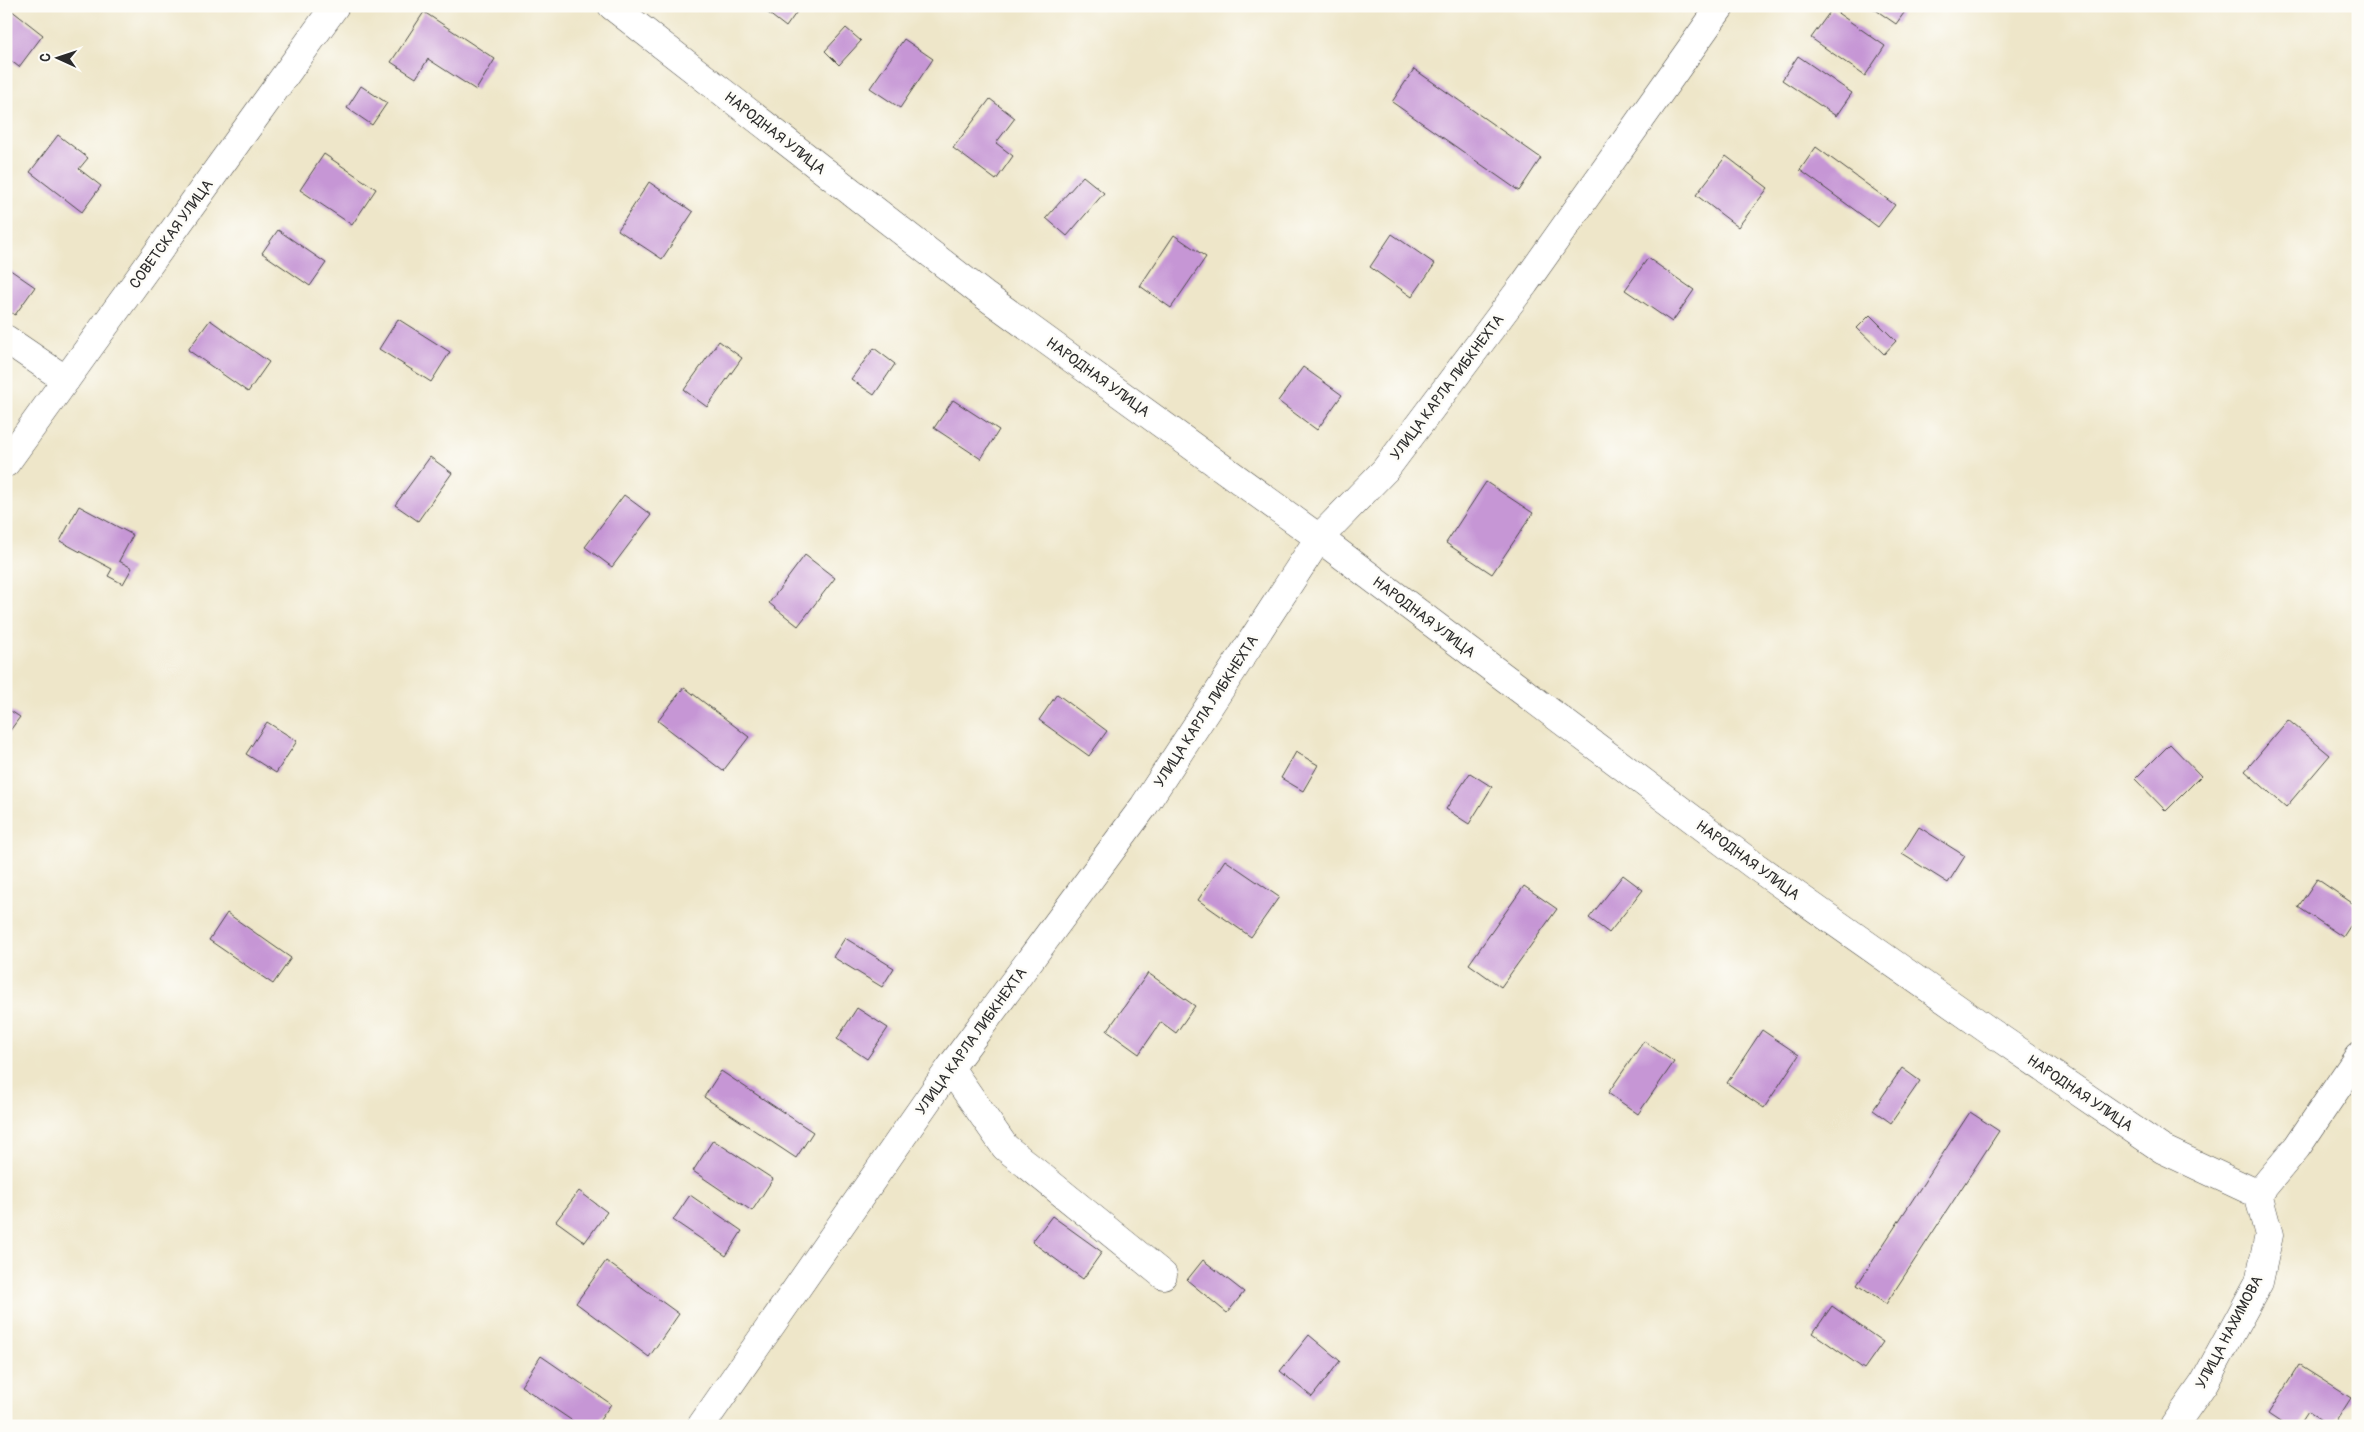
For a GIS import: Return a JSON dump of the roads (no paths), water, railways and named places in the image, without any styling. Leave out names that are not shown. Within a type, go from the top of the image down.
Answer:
[{"type":"street","name":"СОВЕТСКАЯ УЛИЦА","points":[[6,463],[335,6]]},
{"type":"street","name":"НАРОДНАЯ УЛИЦА","points":[[612,6],[984,295],[1320,538],[1756,866],[2162,1150],[2258,1194]]},
{"type":"street","name":"УЛИЦА КАРЛА ЛИБКНЕХТА","points":[[701,1426],[950,1068],[1144,806],[1320,538],[1391,462],[1524,283],[1721,6]]},
{"type":"street","points":[[6,339],[66,380]]},
{"type":"street","points":[[2258,1194],[2297,1147],[2358,1057]]},
{"type":"street","points":[[950,1068],[1005,1147],[1163,1275]]},
{"type":"street","name":"УЛИЦА НАХИМОВА","points":[[2174,1426],[2204,1383],[2259,1282],[2269,1235],[2258,1194]]}]
